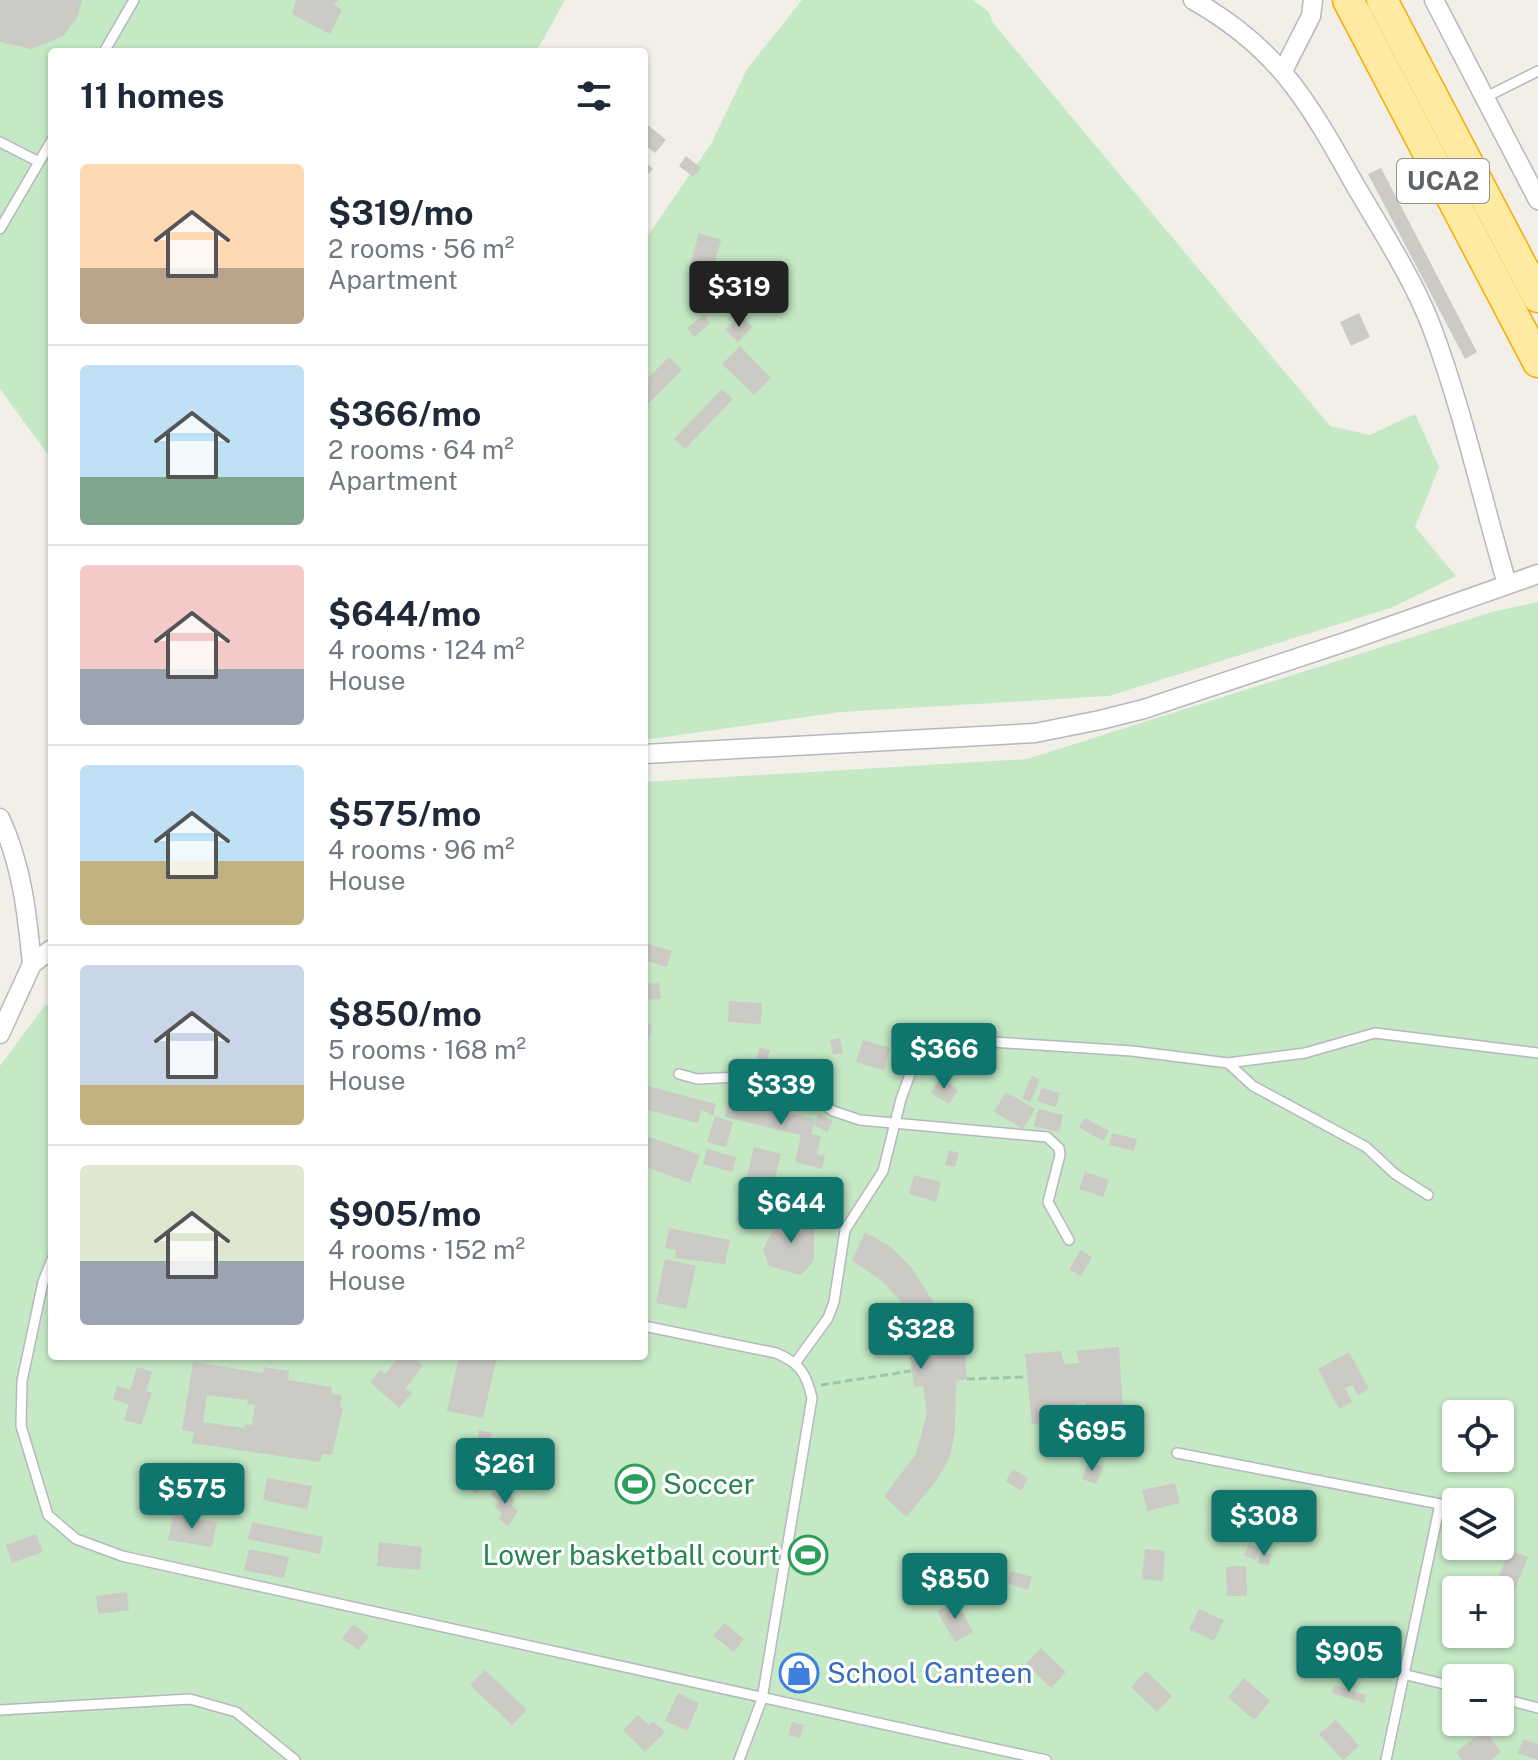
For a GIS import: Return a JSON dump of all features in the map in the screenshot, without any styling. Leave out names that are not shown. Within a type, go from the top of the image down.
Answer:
[{"type":"highway","name":"UCA2","points":[[1348,0],[1538,362]]},
{"type":"highway","name":"UCA2","points":[[1382,0],[1538,297]]},
{"type":"street","points":[[1193,0],[1242,29],[1284,69],[1323,128],[1431,326],[1507,584]]},
{"type":"street","points":[[1284,69],[1311,16],[1313,0]]},
{"type":"street","points":[[1434,0],[1538,200]]},
{"type":"street","points":[[648,754],[947,739],[1061,728],[1144,709],[1538,574]]},
{"type":"street","points":[[0,818],[17,862],[25,898],[32,964]]},
{"type":"street","points":[[0,1034],[32,964],[48,952]]},
{"type":"lane","points":[[106,48],[134,0]]},
{"type":"lane","points":[[1484,98],[1538,71]]},
{"type":"lane","points":[[0,142],[39,162]]},
{"type":"lane","points":[[0,229],[48,147]]},
{"type":"lane","points":[[796,1362],[828,1318],[834,1302],[845,1230],[878,1182],[917,1055],[962,1040],[1132,1051],[1228,1063],[1305,1053],[1375,1033],[1538,1053]]},
{"type":"lane","points":[[1228,1063],[1253,1086],[1366,1147],[1395,1174],[1428,1195]]},
{"type":"lane","points":[[679,1074],[697,1079],[739,1077],[795,1084],[833,1111],[860,1120],[1047,1137],[1059,1148],[1060,1155],[1048,1202],[1069,1240]]},
{"type":"lane","points":[[48,1269],[22,1381],[21,1426],[48,1515],[76,1539],[122,1556],[1046,1760]]},
{"type":"lane","points":[[648,1327],[776,1353],[796,1362],[810,1387],[810,1427],[762,1699],[739,1760]]},
{"type":"lane","points":[[1177,1453],[1440,1504],[1386,1760]]},
{"type":"lane","points":[[1403,1674],[1442,1684]]},
{"type":"lane","points":[[0,1710],[143,1699],[214,1703],[236,1712],[295,1760]]},
{"type":"lane","points":[[1514,1702],[1538,1708]]},
{"type":"path","points":[[810,1387],[911,1371]]},
{"type":"path","points":[[967,1379],[1025,1377]]},
{"type":"green space","points":[[0,0],[565,0],[538,48],[48,48],[48,455],[0,389]]},
{"type":"green space","points":[[802,0],[973,0],[988,11],[993,23],[1330,426],[1370,435],[1415,414],[1439,467],[1415,527],[1456,576],[1393,607],[1109,696],[841,712],[648,739],[648,235],[711,144],[747,69]]},
{"type":"green space","points":[[1538,602],[1538,1760],[0,1760],[0,1066],[48,1005],[48,1360],[648,1360],[648,782],[1027,759],[1492,612]]},
{"type":"building","points":[[0,0],[82,0],[77,18],[63,36],[31,49],[0,42]]},
{"type":"building","points":[[296,0],[339,0],[334,4],[342,10],[330,34],[292,14]]},
{"type":"building","points":[[648,125],[666,140],[655,153],[648,147]]},
{"type":"building","points":[[686,156],[701,168],[693,177],[679,166]]},
{"type":"building","points":[[1381,168],[1477,352],[1465,359],[1368,174]]},
{"type":"building","points":[[699,233],[721,240],[712,273],[690,266]]},
{"type":"building","points":[[1359,313],[1370,337],[1351,346],[1340,322]]},
{"type":"building","points":[[704,315],[710,323],[694,337],[687,328]]},
{"type":"building","points":[[740,315],[752,327],[738,342],[725,330]]},
{"type":"building","points":[[740,346],[771,378],[754,395],[722,364]]},
{"type":"building","points":[[669,357],[682,370],[648,404],[648,378]]},
{"type":"building","points":[[722,389],[733,399],[685,449],[674,439]]},
{"type":"building","points":[[648,944],[672,951],[667,967],[648,961]]},
{"type":"building","points":[[659,983],[661,999],[648,1000],[648,984]]},
{"type":"building","points":[[729,1001],[762,1003],[761,1024],[728,1022]]},
{"type":"building","points":[[840,1038],[843,1053],[833,1055],[830,1040]]},
{"type":"building","points":[[863,1040],[890,1048],[884,1070],[856,1062]]},
{"type":"building","points":[[760,1047],[770,1050],[766,1063],[756,1060]]},
{"type":"building","points":[[1032,1076],[1040,1080],[1030,1102],[1022,1098]]},
{"type":"building","points":[[940,1078],[958,1090],[949,1104],[931,1093]]},
{"type":"building","points":[[648,1086],[716,1104],[713,1116],[701,1109],[698,1123],[648,1110]]},
{"type":"building","points":[[1042,1088],[1060,1093],[1056,1107],[1037,1101]]},
{"type":"building","points":[[1006,1092],[1035,1109],[1023,1129],[994,1112]]},
{"type":"building","points":[[729,1099],[757,1106],[758,1099],[789,1107],[787,1113],[815,1119],[811,1134],[821,1136],[817,1154],[825,1156],[822,1169],[795,1162],[801,1135],[725,1117]]},
{"type":"building","points":[[1038,1109],[1063,1115],[1059,1132],[1034,1126]]},
{"type":"building","points":[[819,1114],[833,1121],[827,1132],[813,1125]]},
{"type":"building","points":[[715,1116],[733,1122],[726,1147],[707,1142]]},
{"type":"building","points":[[1085,1118],[1109,1131],[1103,1141],[1079,1127]]},
{"type":"building","points":[[1112,1133],[1137,1139],[1134,1151],[1109,1145]]},
{"type":"building","points":[[648,1136],[700,1155],[690,1183],[648,1167]]},
{"type":"building","points":[[754,1147],[781,1154],[763,1228],[736,1221]]},
{"type":"building","points":[[707,1149],[736,1157],[732,1172],[703,1164]]},
{"type":"building","points":[[949,1150],[959,1153],[955,1167],[945,1165]]},
{"type":"building","points":[[1085,1172],[1109,1180],[1103,1197],[1079,1189]]},
{"type":"building","points":[[914,1175],[941,1182],[936,1202],[909,1194]]},
{"type":"building","points":[[800,1192],[825,1199],[823,1208],[797,1201]]},
{"type":"building","points":[[781,1214],[814,1223],[814,1261],[801,1275],[769,1266],[763,1250]]},
{"type":"building","points":[[669,1228],[730,1240],[725,1264],[675,1258],[676,1250],[665,1248]]},
{"type":"building","points":[[865,1232],[891,1247],[911,1267],[942,1316],[954,1347],[964,1346],[967,1379],[956,1381],[955,1430],[950,1457],[936,1481],[906,1517],[884,1496],[916,1454],[927,1413],[923,1386],[914,1387],[910,1355],[921,1353],[915,1328],[901,1302],[882,1281],[852,1260]]},
{"type":"building","points":[[1080,1250],[1092,1257],[1081,1276],[1069,1270]]},
{"type":"building","points":[[665,1259],[696,1266],[686,1309],[656,1303]]},
{"type":"building","points":[[1119,1347],[1123,1408],[1087,1414],[1085,1402],[1072,1405],[1074,1420],[1032,1424],[1025,1354],[1061,1351],[1064,1364],[1079,1363],[1076,1351]]},
{"type":"building","points":[[1349,1352],[1369,1389],[1358,1395],[1352,1385],[1345,1388],[1352,1402],[1339,1409],[1318,1369]]},
{"type":"building","points":[[397,1360],[416,1360],[423,1366],[405,1388],[412,1393],[399,1408],[370,1382],[381,1370],[385,1374]]},
{"type":"building","points":[[458,1360],[496,1360],[483,1418],[447,1411]]},
{"type":"building","points":[[193,1362],[263,1373],[264,1367],[289,1371],[288,1380],[332,1387],[331,1394],[342,1395],[340,1407],[343,1408],[332,1455],[322,1454],[320,1462],[192,1443],[194,1432],[182,1430]],"holes":[[[207,1395],[248,1400],[247,1404],[255,1405],[252,1425],[245,1424],[244,1428],[203,1422]]]},
{"type":"building","points":[[137,1367],[152,1372],[146,1391],[152,1393],[141,1425],[124,1420],[129,1405],[113,1399],[117,1386],[130,1390]]},
{"type":"building","points":[[479,1430],[492,1433],[484,1465],[491,1475],[488,1487],[475,1493],[460,1482],[464,1470],[472,1465]]},
{"type":"building","points":[[1089,1461],[1103,1467],[1096,1484],[1082,1479]]},
{"type":"building","points":[[184,1462],[226,1469],[222,1493],[180,1487]]},
{"type":"building","points":[[1013,1469],[1028,1478],[1021,1491],[1006,1481]]},
{"type":"building","points":[[267,1478],[312,1486],[307,1509],[263,1500]]},
{"type":"building","points":[[1175,1483],[1180,1503],[1147,1511],[1142,1490]]},
{"type":"building","points":[[496,1486],[514,1498],[512,1506],[518,1511],[508,1526],[499,1519],[502,1514],[495,1506],[499,1502],[491,1495]]},
{"type":"building","points":[[1268,1505],[1273,1526],[1242,1533],[1237,1512]]},
{"type":"building","points":[[173,1515],[217,1522],[212,1547],[168,1540]]},
{"type":"building","points":[[252,1522],[323,1537],[320,1554],[248,1539]]},
{"type":"building","points":[[36,1534],[43,1552],[12,1563],[6,1545]]},
{"type":"building","points":[[379,1542],[422,1547],[420,1570],[377,1566]]},
{"type":"building","points":[[1249,1544],[1260,1549],[1255,1560],[1244,1555]]},
{"type":"building","points":[[249,1549],[289,1557],[284,1578],[244,1570]]},
{"type":"building","points":[[1145,1549],[1165,1551],[1163,1581],[1142,1579]]},
{"type":"building","points":[[1260,1552],[1271,1554],[1269,1565],[1258,1563]]},
{"type":"building","points":[[1514,1552],[1528,1557],[1514,1591],[1514,1576],[1499,1576],[1505,1560],[1514,1560]]},
{"type":"building","points":[[1246,1566],[1247,1596],[1227,1596],[1226,1567]]},
{"type":"building","points":[[1011,1571],[1032,1577],[1028,1590],[1007,1583]]},
{"type":"building","points":[[127,1592],[129,1610],[98,1614],[96,1596]]},
{"type":"building","points":[[956,1600],[973,1632],[955,1642],[937,1611]]},
{"type":"building","points":[[1199,1609],[1224,1620],[1214,1641],[1189,1629]]},
{"type":"building","points":[[724,1623],[744,1639],[734,1652],[713,1636]]},
{"type":"building","points":[[354,1624],[369,1637],[358,1650],[342,1638]]},
{"type":"building","points":[[1041,1648],[1066,1672],[1051,1688],[1026,1664]]},
{"type":"building","points":[[1356,1656],[1379,1664],[1375,1675],[1352,1667]]},
{"type":"building","points":[[485,1670],[527,1710],[512,1725],[470,1685]]},
{"type":"building","points":[[1146,1671],[1172,1696],[1157,1712],[1131,1687]]},
{"type":"building","points":[[1244,1678],[1270,1701],[1254,1720],[1228,1697]]},
{"type":"building","points":[[1334,1685],[1366,1695],[1364,1703],[1332,1693]]},
{"type":"building","points":[[678,1693],[699,1703],[687,1731],[665,1721]]},
{"type":"building","points":[[638,1715],[649,1725],[653,1721],[665,1732],[645,1752],[623,1730]]},
{"type":"building","points":[[1336,1720],[1359,1746],[1343,1760],[1319,1734]]},
{"type":"building","points":[[792,1722],[804,1725],[800,1738],[788,1735]]},
{"type":"building","points":[[1477,1736],[1489,1736],[1501,1752],[1491,1760],[1462,1760],[1456,1752]]},
{"type":"building","points":[[1524,1739],[1538,1745],[1538,1760],[1517,1753]]},
{"type":"place","name":"Soccer","points":[[635,1484]]},
{"type":"place","name":"Lower basketball court","points":[[808,1555]]},
{"type":"place","name":"School Canteen","points":[[799,1673]]}]
